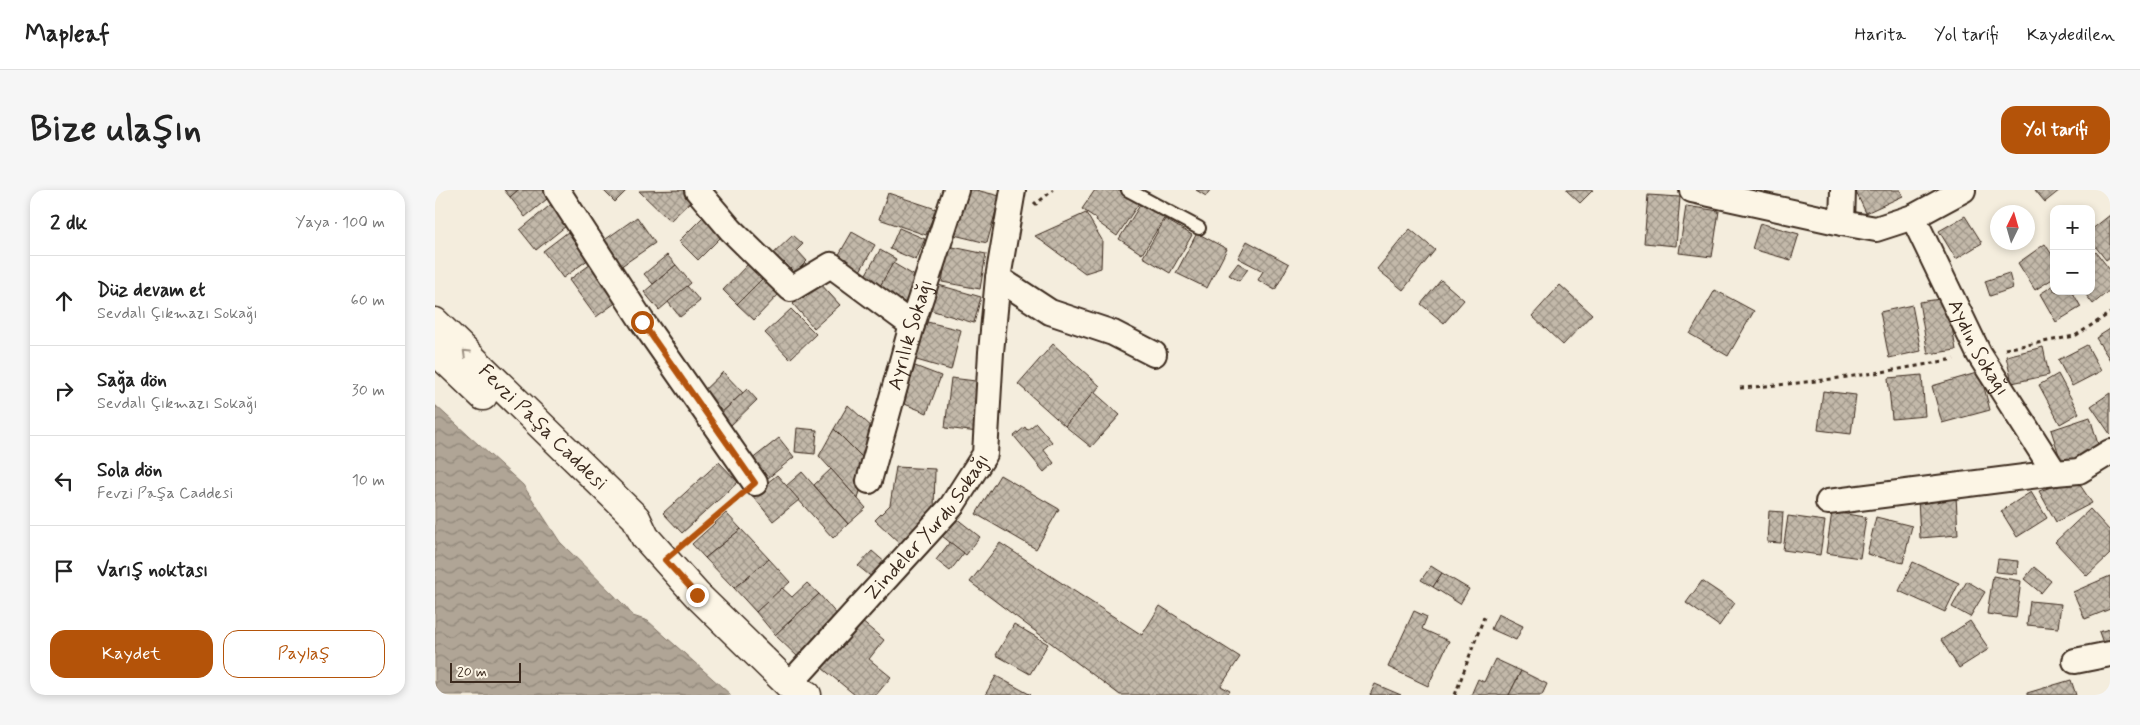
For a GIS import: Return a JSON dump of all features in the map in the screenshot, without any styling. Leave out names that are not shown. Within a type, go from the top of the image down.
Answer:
[{"type":"main road","name":"Fevzi Paşa Caddesi","points":[[435,322],[636,518],[645,538],[697,595],[798,690]]},
{"type":"main road","name":"Fevzi Paşa Caddesi","points":[[435,350],[623,528],[645,538]]},
{"type":"street","points":[[557,190],[642,322],[755,483]]},
{"type":"street","name":"Ayrılık Sokağı","points":[[869,481],[912,325],[955,190]]},
{"type":"street","name":"Zindeler Yurdu Sokağı","points":[[798,690],[951,507],[985,454],[991,352],[998,278],[1013,190]]},
{"type":"street","points":[[1692,190],[1876,229],[1913,216],[1963,190]]},
{"type":"street","points":[[1842,223],[1843,190]]},
{"type":"street","points":[[701,191],[731,230],[791,289],[831,265],[912,325]]},
{"type":"street","name":"Aydın Sokağı","points":[[1913,216],[1979,354],[2055,473]]},
{"type":"street","points":[[998,278],[1050,312],[1113,333],[1154,354]]},
{"type":"street","points":[[1828,502],[2055,473],[2079,472],[2110,452]]},
{"type":"street","points":[[2075,661],[2110,654]]},
{"type":"lane","points":[[1128,190],[1199,228]]},
{"type":"path","points":[[1740,388],[1790,384],[1914,367],[2075,336],[2110,313]]},
{"type":"path","points":[[665,560],[755,483]]},
{"type":"path","points":[[1455,695],[1484,617]]},
{"type":"water","points":[[435,405],[523,485],[560,542],[633,616],[648,621],[731,695],[435,695]]},
{"type":"building","points":[[504,190],[518,190],[510,197]]},
{"type":"building","points":[[518,190],[548,190],[552,195],[525,217],[510,197]]},
{"type":"building","points":[[603,190],[627,190],[615,202]]},
{"type":"building","points":[[685,190],[693,199],[670,221],[639,191]]},
{"type":"building","points":[[966,190],[976,190],[1000,196],[987,243],[954,235]]},
{"type":"building","points":[[1095,190],[1120,190],[1139,203],[1117,236],[1082,209]]},
{"type":"building","points":[[1196,190],[1210,190],[1206,196]]},
{"type":"building","points":[[1566,190],[1593,190],[1580,203]]},
{"type":"building","points":[[1855,190],[1900,190],[1903,196],[1866,213]]},
{"type":"building","points":[[2035,190],[2060,190],[2045,202]]},
{"type":"building","points":[[888,193],[936,209],[926,235],[879,219]]},
{"type":"building","points":[[1648,195],[1680,197],[1676,246],[1644,243]]},
{"type":"building","points":[[554,202],[571,222],[536,250],[520,230]]},
{"type":"building","points":[[1142,202],[1165,217],[1142,254],[1119,239]]},
{"type":"building","points":[[1686,206],[1719,211],[1712,257],[1679,253]]},
{"type":"building","points":[[1086,213],[1102,240],[1101,268],[1085,273],[1035,236]]},
{"type":"building","points":[[2110,215],[2110,257],[2106,260],[2095,246],[2095,227]]},
{"type":"building","points":[[704,216],[723,235],[698,260],[679,241]]},
{"type":"building","points":[[1965,216],[1982,243],[1956,259],[1939,231]]},
{"type":"building","points":[[637,217],[655,243],[617,269],[599,244]]},
{"type":"building","points":[[1165,219],[1192,235],[1170,273],[1143,257]]},
{"type":"building","points":[[1760,223],[1799,234],[1791,260],[1752,249]]},
{"type":"building","points":[[899,228],[925,239],[916,260],[890,249]]},
{"type":"building","points":[[1410,229],[1435,250],[1403,290],[1377,269]]},
{"type":"building","points":[[568,232],[589,259],[563,278],[543,251]]},
{"type":"building","points":[[852,232],[875,245],[860,271],[837,258]]},
{"type":"building","points":[[1197,233],[1227,249],[1207,288],[1176,273]]},
{"type":"building","points":[[793,235],[803,244],[797,250],[807,261],[795,273],[784,262],[780,267],[770,257]]},
{"type":"building","points":[[1247,241],[1289,264],[1275,290],[1258,280],[1263,271],[1238,258]]},
{"type":"building","points":[[2045,244],[2050,252],[2050,281],[2035,290],[2018,263]]},
{"type":"building","points":[[948,246],[986,254],[980,289],[942,282]]},
{"type":"building","points":[[880,250],[896,259],[879,288],[863,279]]},
{"type":"building","points":[[2095,253],[2110,270],[2110,290],[2093,304],[2086,295],[2095,295]]},
{"type":"building","points":[[667,255],[676,265],[653,284],[644,274]]},
{"type":"building","points":[[749,263],[764,277],[737,304],[723,290]]},
{"type":"building","points":[[893,263],[920,279],[906,303],[879,288]]},
{"type":"building","points":[[1238,263],[1248,269],[1239,281],[1229,275]]},
{"type":"building","points":[[591,264],[618,301],[596,317],[569,280]]},
{"type":"building","points":[[676,265],[691,283],[659,310],[644,292]]},
{"type":"building","points":[[2009,273],[2013,288],[1990,296],[1985,281]]},
{"type":"building","points":[[764,277],[780,293],[754,320],[737,304]]},
{"type":"building","points":[[1441,280],[1464,300],[1444,323],[1421,304]]},
{"type":"building","points":[[819,282],[840,305],[814,328],[793,304]]},
{"type":"building","points":[[935,284],[981,297],[974,323],[927,309]]},
{"type":"building","points":[[1560,285],[1592,314],[1563,345],[1532,316]]},
{"type":"building","points":[[687,286],[700,301],[680,317],[668,302]]},
{"type":"building","points":[[2050,288],[2050,295],[2074,295],[2081,307],[2056,322],[2040,294]]},
{"type":"building","points":[[1715,290],[1754,311],[1728,356],[1690,334]]},
{"type":"building","points":[[1947,298],[1956,350],[1928,354],[1919,302]]},
{"type":"building","points":[[1912,305],[1921,351],[1889,358],[1880,312]]},
{"type":"building","points":[[791,309],[816,334],[790,359],[765,333]]},
{"type":"building","points":[[923,321],[961,330],[951,370],[913,359]]},
{"type":"building","points":[[2110,329],[2110,360],[2096,338]]},
{"type":"building","points":[[1053,344],[1100,386],[1065,426],[1018,384]]},
{"type":"building","points":[[2087,345],[2101,371],[2072,386],[2058,360]]},
{"type":"building","points":[[2043,347],[2049,375],[2012,383],[2006,356]]},
{"type":"building","points":[[915,366],[941,376],[927,413],[902,403]]},
{"type":"building","points":[[723,372],[743,393],[718,416],[699,395]]},
{"type":"building","points":[[1980,372],[1990,410],[1942,423],[1932,386]]},
{"type":"building","points":[[2058,374],[2079,413],[2060,424],[2039,385]]},
{"type":"building","points":[[1922,375],[1925,416],[1892,419],[1888,378]]},
{"type":"building","points":[[951,378],[984,382],[978,432],[945,428]]},
{"type":"building","points":[[747,389],[757,400],[729,427],[718,416]]},
{"type":"building","points":[[1823,391],[1856,395],[1851,434],[1818,430]]},
{"type":"building","points":[[1094,392],[1120,415],[1091,447],[1065,426]]},
{"type":"building","points":[[2110,393],[2110,434],[2091,406]]},
{"type":"building","points":[[848,405],[876,431],[867,462],[834,429]]},
{"type":"building","points":[[2090,417],[2100,451],[2062,464],[2051,430]]},
{"type":"building","points":[[1036,423],[1052,442],[1043,449],[1054,463],[1044,472],[1014,436],[1025,427],[1027,430]]},
{"type":"building","points":[[797,428],[817,430],[815,454],[795,452]]},
{"type":"building","points":[[834,429],[867,462],[858,499],[819,456]]},
{"type":"building","points":[[779,438],[794,457],[762,483],[746,464]]},
{"type":"building","points":[[719,462],[738,482],[682,533],[663,513]]},
{"type":"building","points":[[896,467],[935,469],[934,511],[903,546],[875,520],[890,505]]},
{"type":"building","points":[[831,469],[866,508],[848,524],[814,485]]},
{"type":"building","points":[[802,472],[848,524],[833,538],[786,486]]},
{"type":"building","points":[[777,475],[799,500],[773,521],[752,495]]},
{"type":"building","points":[[1000,475],[1059,509],[1036,549],[976,514]]},
{"type":"building","points":[[2076,479],[2092,503],[2056,522],[2039,491]]},
{"type":"building","points":[[2031,492],[2047,518],[2017,537],[2001,511]]},
{"type":"building","points":[[1956,495],[1958,535],[1920,538],[1918,498]]},
{"type":"building","points":[[2090,509],[2110,531],[2110,554],[2087,576],[2055,542]]},
{"type":"building","points":[[1769,511],[1783,512],[1781,543],[1767,542]]},
{"type":"building","points":[[1832,512],[1866,517],[1860,558],[1826,553]]},
{"type":"building","points":[[726,513],[741,529],[705,558],[692,544]]},
{"type":"building","points":[[951,514],[980,537],[966,555],[937,532]]},
{"type":"building","points":[[1788,516],[1825,521],[1820,555],[1783,550]]},
{"type":"building","points":[[1876,517],[1912,526],[1903,563],[1867,554]]},
{"type":"building","points":[[741,529],[769,559],[734,588],[705,558]]},
{"type":"building","points":[[950,542],[964,553],[950,571],[936,560]]},
{"type":"building","points":[[1000,543],[1142,635],[1160,606],[1240,657],[1221,686],[1230,691],[1227,695],[1120,695],[970,582]]},
{"type":"building","points":[[872,551],[887,564],[874,579],[858,566]]},
{"type":"building","points":[[769,559],[790,582],[756,612],[734,588]]},
{"type":"building","points":[[1998,559],[2018,561],[2017,574],[1996,572]]},
{"type":"building","points":[[1913,562],[1959,583],[1945,612],[1899,591]]},
{"type":"building","points":[[1431,566],[1442,573],[1433,587],[1421,580]]},
{"type":"building","points":[[2034,567],[2051,581],[2041,593],[2024,579]]},
{"type":"building","points":[[1442,573],[1469,589],[1460,604],[1433,587]]},
{"type":"building","points":[[1993,576],[2021,581],[2016,618],[1987,614]]},
{"type":"building","points":[[2110,576],[2110,609],[2085,619],[2073,592]]},
{"type":"building","points":[[1702,581],[1735,603],[1719,626],[1686,603]]},
{"type":"building","points":[[1967,581],[1985,592],[1970,617],[1952,607]]},
{"type":"building","points":[[807,583],[819,594],[775,635],[756,612],[782,588],[792,597]]},
{"type":"building","points":[[819,594],[839,617],[800,659],[775,635]]},
{"type":"building","points":[[2030,601],[2061,604],[2058,628],[2027,625]]},
{"type":"building","points":[[1414,611],[1427,617],[1422,629],[1449,641],[1428,686],[1388,667]]},
{"type":"building","points":[[1498,614],[1523,626],[1516,640],[1491,629]]},
{"type":"building","points":[[861,621],[884,640],[869,659],[891,677],[876,695],[855,695],[822,668]]},
{"type":"building","points":[[1970,621],[1989,649],[1959,668],[1941,640]]},
{"type":"building","points":[[1014,624],[1048,644],[1030,674],[996,655]]},
{"type":"building","points":[[2109,629],[2110,641],[2103,643],[2099,632]]},
{"type":"building","points":[[1495,659],[1521,671],[1509,695],[1471,695],[1478,679],[1484,682]]},
{"type":"building","points":[[1521,671],[1547,684],[1542,695],[1509,695]]},
{"type":"building","points":[[996,676],[1031,695],[985,695]]},
{"type":"building","points":[[2071,680],[2076,695],[2027,695],[2027,693]]},
{"type":"building","points":[[1375,684],[1401,695],[1370,695]]},
{"type":"route","points":[[642,322],[725,443],[755,483],[665,560],[697,595]]}]
